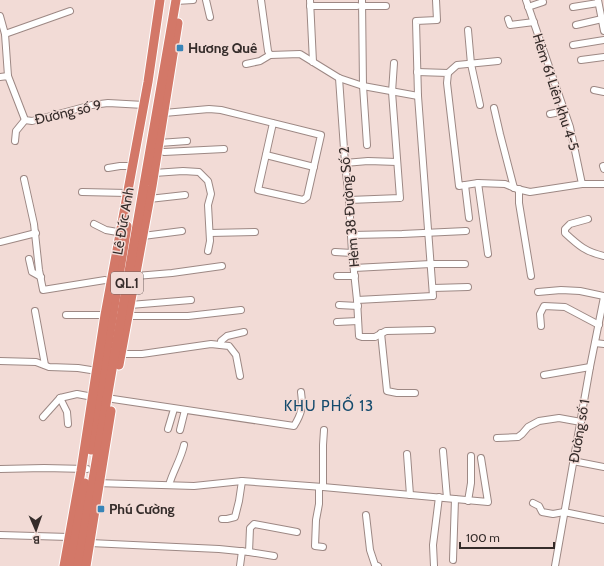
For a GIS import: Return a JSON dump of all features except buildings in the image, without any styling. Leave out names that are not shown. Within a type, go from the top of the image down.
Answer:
[{"type":"highway","name":"Lê Đức Anh","points":[[64,566],[84,469],[123,233],[127,194],[144,105],[160,0]]},
{"type":"highway","name":"Lê Đức Anh","points":[[125,316],[130,305],[136,276],[164,113],[176,1]]},
{"type":"highway","name":"Lê Đức Anh","points":[[70,566],[93,397],[111,282],[176,1]]},
{"type":"highway","name":"Lê Đức Anh","points":[[86,566],[90,543],[96,483],[125,316],[176,1]]},
{"type":"highway","name":"Lê Đức Anh","points":[[78,566],[113,399],[118,354]]},
{"type":"street","points":[[176,1],[193,0]]},
{"type":"street","points":[[206,0],[210,17]]},
{"type":"street","points":[[261,0],[270,55]]},
{"type":"street","points":[[339,305],[433,296],[418,96],[416,21],[437,20],[436,0]]},
{"type":"street","name":"Hẻm 61 Liên khu 4-5","points":[[526,0],[565,110],[582,184]]},
{"type":"street","points":[[573,7],[598,1],[604,31]]},
{"type":"street","points":[[528,7],[543,2]]},
{"type":"street","points":[[313,62],[310,3],[386,6]]},
{"type":"street","points":[[361,4],[363,86],[367,145]]},
{"type":"street","points":[[5,34],[70,11]]},
{"type":"street","name":"Đường số 9","points":[[0,16],[5,34],[8,76],[25,120],[32,121],[92,105],[108,103],[144,105]]},
{"type":"street","points":[[508,19],[510,25],[534,22]]},
{"type":"street","points":[[576,25],[602,20]]},
{"type":"street","points":[[468,30],[471,64],[480,105]]},
{"type":"street","points":[[573,45],[604,40]]},
{"type":"street","points":[[246,64],[260,61],[270,55],[297,54],[339,78],[363,86],[418,96]]},
{"type":"street","points":[[581,60],[604,57]]},
{"type":"street","points":[[498,61],[456,65],[448,73],[447,83],[459,186],[478,183],[505,184],[530,192],[582,184],[604,184]]},
{"type":"street","points":[[349,200],[400,198],[392,92],[394,63]]},
{"type":"street","points":[[417,72],[448,73]]},
{"type":"street","points":[[0,77],[8,76]]},
{"type":"street","name":"Hẻm 38 Đường Số 2","points":[[339,78],[359,336],[375,337],[381,333]]},
{"type":"street","points":[[594,90],[604,92]]},
{"type":"street","points":[[494,108],[516,188],[531,276]]},
{"type":"street","points":[[164,113],[216,109],[321,134],[307,197],[305,200],[300,201],[258,190],[273,123]]},
{"type":"street","points":[[550,114],[565,110]]},
{"type":"street","points":[[15,141],[16,131],[25,120]]},
{"type":"street","points":[[158,146],[187,141]]},
{"type":"street","points":[[158,146],[164,152],[224,149]]},
{"type":"street","points":[[266,155],[314,167]]},
{"type":"street","points":[[345,163],[368,161],[398,162]]},
{"type":"street","points":[[108,168],[132,166]]},
{"type":"street","points":[[154,173],[183,171],[199,172],[208,181],[212,194],[208,206],[210,233],[208,251]]},
{"type":"street","points":[[24,179],[36,233],[40,277],[43,290],[105,280],[111,282]]},
{"type":"street","points":[[478,183],[488,254]]},
{"type":"street","points":[[465,185],[470,218]]},
{"type":"street","points":[[82,192],[127,194]]},
{"type":"street","points":[[150,199],[185,195]]},
{"type":"street","points":[[588,219],[570,224],[565,229],[565,233],[589,252],[604,256]]},
{"type":"street","points":[[94,224],[106,230],[123,233]]},
{"type":"street","points":[[351,234],[402,234],[466,230]]},
{"type":"street","points":[[143,236],[182,231]]},
{"type":"street","points":[[210,233],[255,232]]},
{"type":"street","points":[[0,242],[36,233]]},
{"type":"street","points":[[335,252],[352,253]]},
{"type":"street","points":[[29,259],[32,272],[40,277]]},
{"type":"street","points":[[354,268],[431,264],[465,264]]},
{"type":"street","points":[[136,276],[172,274],[222,266]]},
{"type":"street","points":[[337,276],[355,276]]},
{"type":"street","points":[[433,288],[468,286]]},
{"type":"street","points":[[538,292],[561,290],[580,291],[604,297]]},
{"type":"street","name":"Đường số 1","points":[[555,566],[590,367],[604,297]]},
{"type":"street","points":[[130,305],[191,300]]},
{"type":"street","points":[[541,326],[540,314],[544,306],[565,307],[599,325]]},
{"type":"street","points":[[125,316],[188,316],[241,310]]},
{"type":"street","points":[[35,311],[44,365]]},
{"type":"street","points":[[66,315],[105,315]]},
{"type":"street","points":[[337,322],[358,321]]},
{"type":"street","points":[[415,393],[396,393],[386,391],[381,333],[432,330]]},
{"type":"street","points":[[221,345],[221,341],[227,336],[244,332]]},
{"type":"street","points":[[596,343],[604,344]]},
{"type":"street","points":[[118,354],[142,354],[211,344],[229,346],[236,355],[240,376]]},
{"type":"street","points":[[0,361],[36,362],[49,367],[78,368],[97,371]]},
{"type":"street","points":[[544,375],[590,367]]},
{"type":"street","points":[[113,399],[294,426],[300,416],[302,407],[302,392]]},
{"type":"street","points":[[43,417],[60,398],[77,394],[93,397]]},
{"type":"street","points":[[60,398],[67,412],[68,424]]},
{"type":"street","points":[[168,429],[174,408]]},
{"type":"street","points":[[180,430],[185,410]]},
{"type":"street","points":[[497,438],[518,437],[528,427],[539,421],[559,418],[581,422]]},
{"type":"street","points":[[323,547],[315,546],[315,542],[316,520],[321,487],[324,430]]},
{"type":"street","points":[[169,485],[173,471],[182,456],[184,445]]},
{"type":"street","points":[[443,451],[447,498]]},
{"type":"street","points":[[407,454],[410,495]]},
{"type":"street","points":[[468,501],[471,483],[471,456]]},
{"type":"street","points":[[96,483],[194,486],[242,481],[488,502],[481,458]]},
{"type":"street","points":[[573,461],[604,467]]},
{"type":"street","points":[[0,469],[84,469]]},
{"type":"street","points":[[222,519],[227,520],[235,517],[242,481]]},
{"type":"street","points":[[434,566],[433,545],[439,497]]},
{"type":"street","points":[[453,560],[455,499]]},
{"type":"street","points":[[533,503],[539,506],[542,512],[553,514],[564,512],[604,520]]},
{"type":"street","points":[[366,515],[370,550],[375,565],[378,566]]},
{"type":"street","points":[[249,552],[250,528],[254,524],[297,532]]},
{"type":"street","points":[[0,535],[69,537]]},
{"type":"street","points":[[90,543],[242,551],[274,556]]},
{"type":"street","points":[[240,566],[242,551]]},
{"type":"place","name":"Hương Quê","points":[[180,48]]},
{"type":"place","name":"Phú Cường","points":[[101,509]]},
{"type":"district","name":"KHU PHỐ 13","points":[[329,406]]}]
